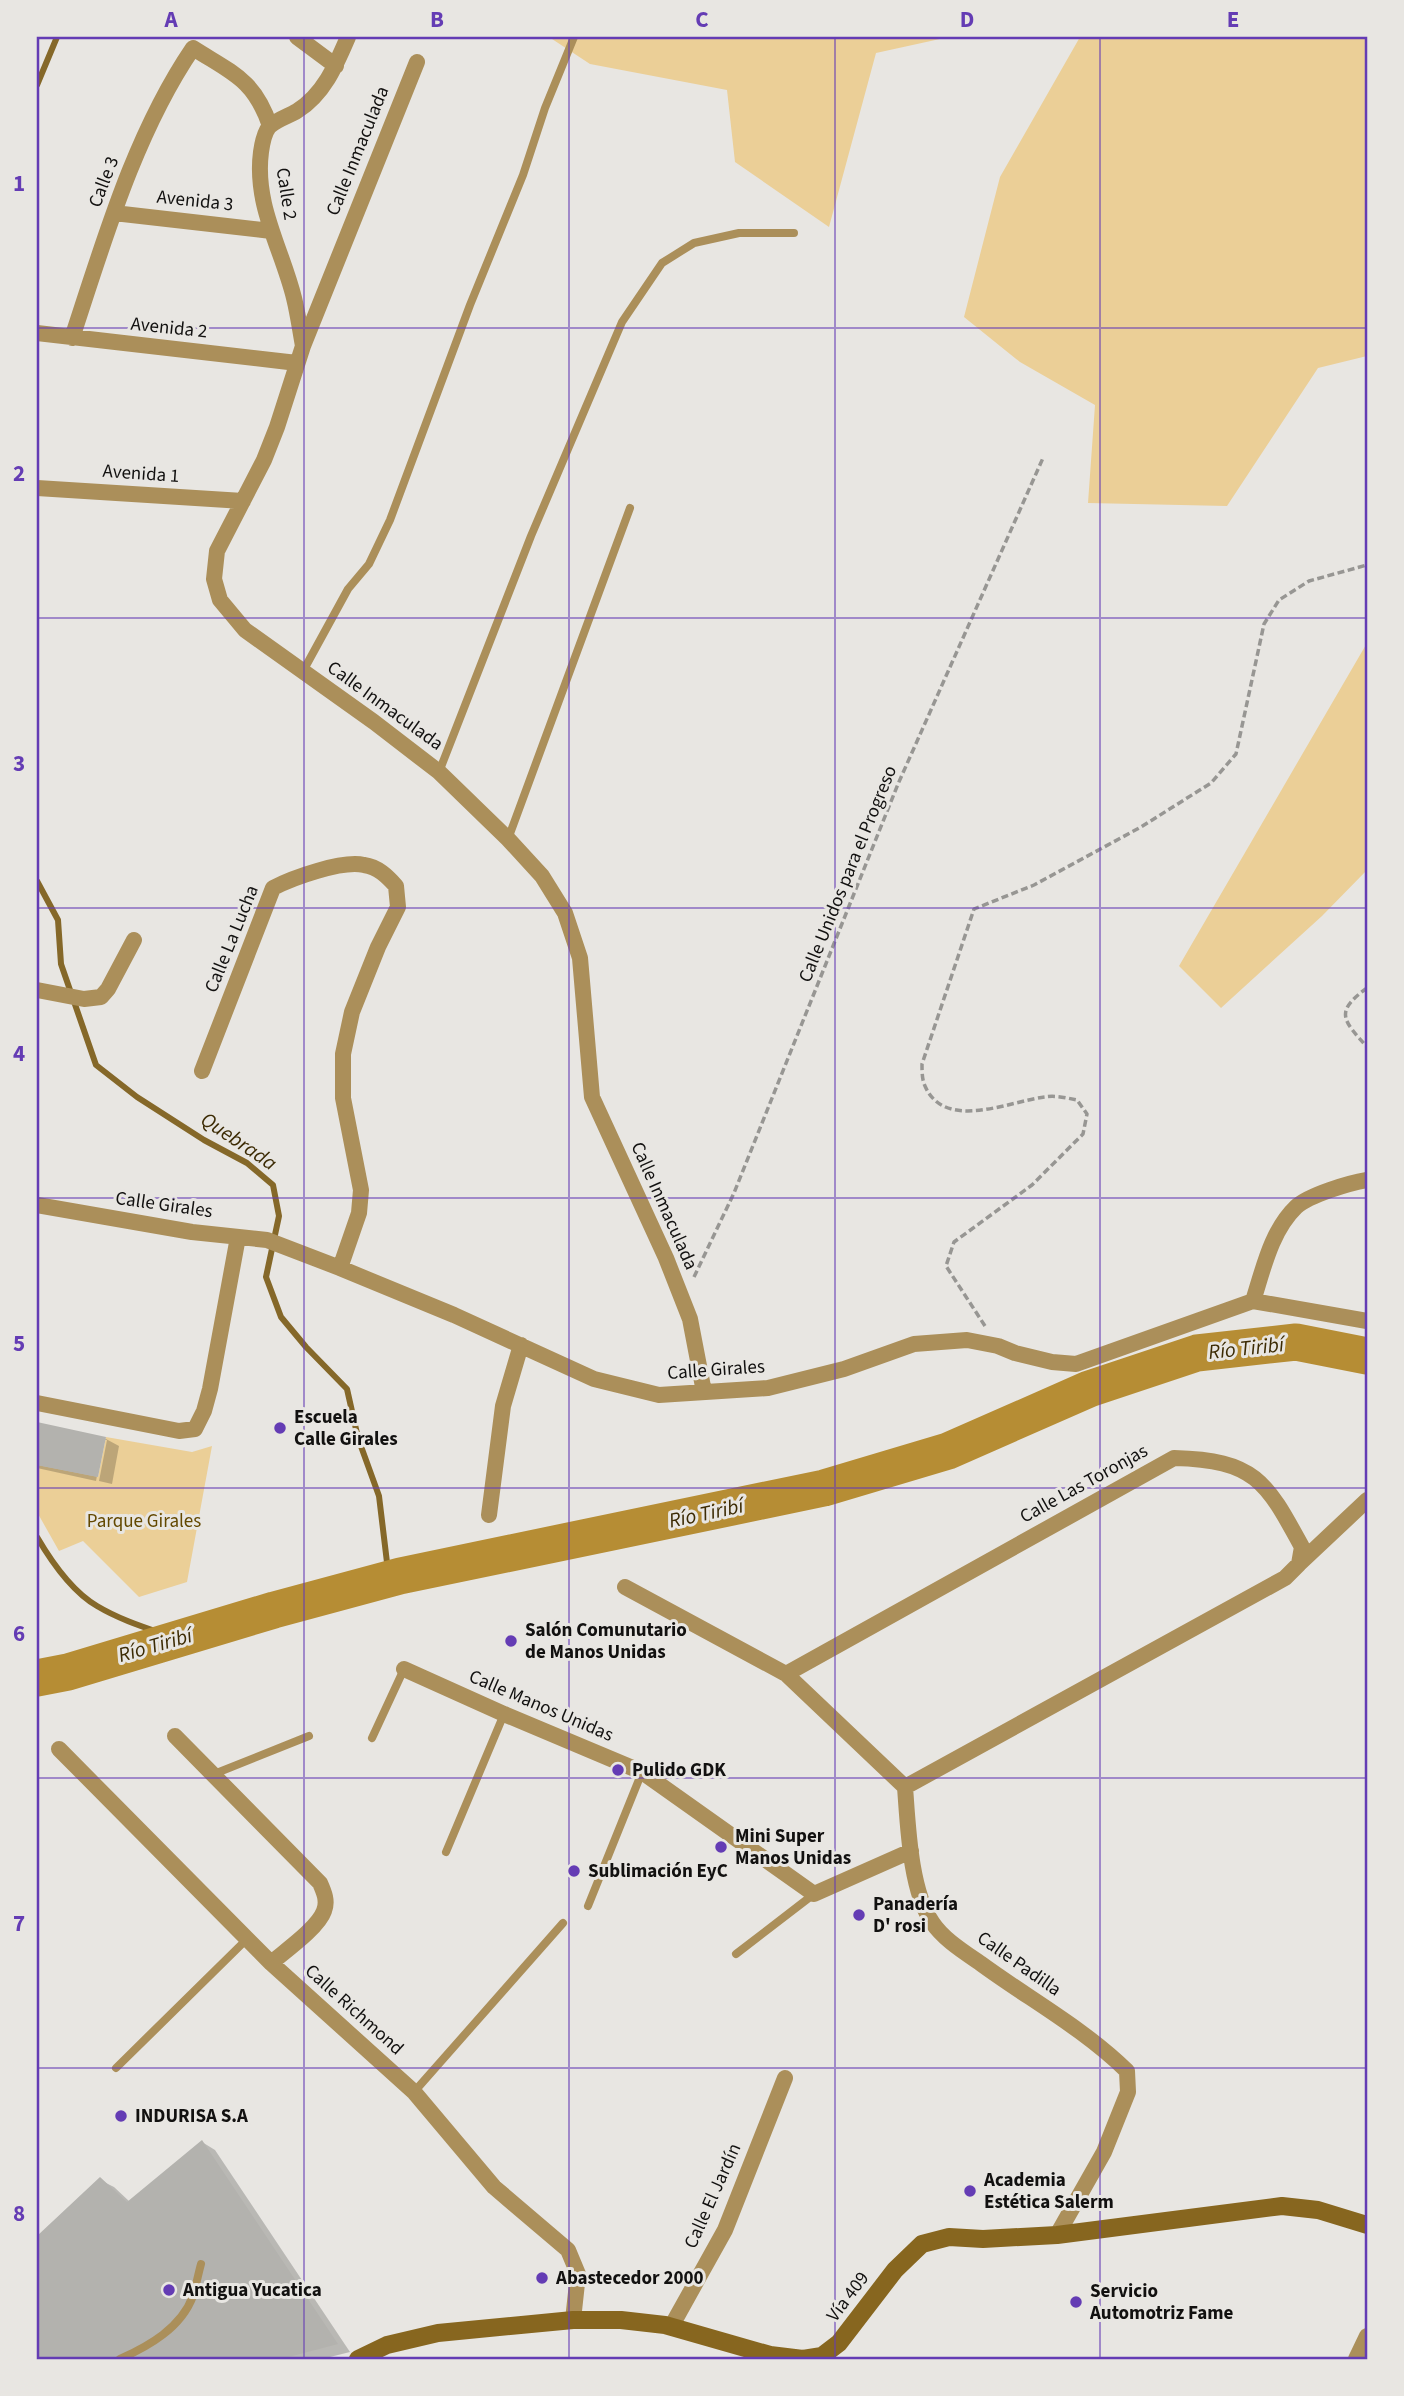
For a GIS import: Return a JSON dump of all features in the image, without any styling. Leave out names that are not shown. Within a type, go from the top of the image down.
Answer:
[{"type":"street","points":[[297,37],[336,66]]},
{"type":"street","points":[[270,126],[298,111],[316,96],[336,66],[348,37]]},
{"type":"street","name":"Calle 3","points":[[72,338],[130,169],[180,67],[193,48],[247,82],[263,104],[270,126]]},
{"type":"street","name":"Calle Inmaculada","points":[[417,62],[303,346],[264,460],[217,551],[214,579],[220,600],[245,631],[374,722],[439,772],[542,876],[565,913],[580,958],[592,1097],[666,1258],[690,1320],[704,1392]]},
{"type":"street","name":"Calle 2","points":[[270,126],[262,144],[261,191],[271,231],[294,297],[303,346]]},
{"type":"street","name":"Avenida 3","points":[[114,213],[271,231]]},
{"type":"street","name":"Avenida 2","points":[[37,333],[298,363]]},
{"type":"street","name":"Avenida 1","points":[[37,488],[243,501]]},
{"type":"street","name":"Calle La Lucha","points":[[202,1071],[273,888],[295,876],[362,864],[381,871],[396,886],[398,907],[378,947],[352,1012],[343,1054],[343,1098],[361,1190],[359,1213],[340,1268]]},
{"type":"street","points":[[37,990],[84,999],[101,997],[134,940]]},
{"type":"street","points":[[1253,1301],[1274,1239],[1297,1206],[1341,1185],[1367,1180]]},
{"type":"street","name":"Calle Girales","points":[[37,1205],[179,1230],[267,1240],[340,1268],[594,1379],[659,1395],[768,1388],[844,1368],[914,1344],[967,1340],[1052,1362],[1076,1364],[1253,1301],[1367,1321]]},
{"type":"street","points":[[37,1403],[179,1431],[195,1429],[204,1411],[209,1389],[238,1237]]},
{"type":"street","points":[[489,1516],[503,1406],[521,1345]]},
{"type":"street","name":"Calle Las Toronjas","points":[[786,1674],[1174,1458],[1202,1459],[1239,1468],[1261,1482],[1282,1509],[1302,1547],[1299,1564]]},
{"type":"street","points":[[625,1587],[786,1674],[905,1787],[1285,1578],[1367,1500]]},
{"type":"street","name":"Calle Manos Unidas","points":[[404,1668],[504,1714],[642,1772],[814,1894]]},
{"type":"street","points":[[174,1736],[320,1883],[326,1897],[324,1911],[316,1924],[271,1963]]},
{"type":"street","name":"Calle Richmond","points":[[59,1749],[271,1963],[414,2092],[494,2187],[568,2250],[578,2274],[573,2320]]},
{"type":"street","name":"Calle Padilla","points":[[905,1787],[918,1892],[932,1922],[955,1945],[1073,2026],[1126,2071],[1128,2092],[1104,2152],[1057,2235]]},
{"type":"street","points":[[814,1894],[911,1851]]},
{"type":"street","name":"Calle El Jardín","points":[[671,2327],[724,2230],[785,2078]]},
{"type":"street","name":"Vía 409","points":[[358,2359],[387,2345],[438,2333],[573,2320],[621,2320],[671,2327],[770,2355],[825,2358],[895,2270],[922,2244],[949,2237],[983,2239],[1057,2235],[1282,2206],[1318,2210],[1367,2225]]},
{"type":"street","points":[[1356,2359],[1367,2336]]},
{"type":"lane","points":[[302,673],[348,589],[369,564],[390,520],[574,37]]},
{"type":"lane","points":[[439,772],[531,536],[622,322],[662,263],[694,243],[739,233],[794,233]]},
{"type":"lane","points":[[508,839],[630,508]]},
{"type":"lane","points":[[372,1738],[404,1668]]},
{"type":"lane","points":[[446,1852],[504,1714]]},
{"type":"lane","points":[[214,1774],[309,1736]]},
{"type":"lane","points":[[588,1906],[642,1772]]},
{"type":"lane","points":[[736,1954],[814,1894]]},
{"type":"lane","points":[[414,2092],[563,1923]]},
{"type":"lane","points":[[116,2068],[247,1939]]},
{"type":"lane","points":[[120,2359],[145,2348],[174,2325],[192,2298],[201,2264]]},
{"type":"path","name":"Calle Unidos para el Progreso","points":[[682,1301],[734,1193],[898,784],[1043,458]]},
{"type":"path","points":[[998,1346],[946,1266],[954,1242],[1032,1185],[1083,1133],[1087,1114],[1077,1100],[1046,1096],[992,1109],[957,1111],[934,1101],[924,1084],[922,1064],[974,909],[1034,885],[1142,827],[1211,783],[1236,754],[1265,624],[1279,600],[1309,581],[1367,565]]},
{"type":"path","points":[[1367,988],[1351,999],[1344,1012],[1345,1021],[1367,1047]]},
{"type":"green space","points":[[549,37],[949,37],[876,53],[829,227],[735,162],[727,90],[590,64]]},
{"type":"green space","points":[[1080,37],[1367,37],[1367,356],[1318,368],[1227,506],[1088,503],[1095,405],[1020,362],[964,317],[1000,177]]},
{"type":"green space","points":[[1367,643],[1367,870],[1322,916],[1221,1008],[1179,966]]},
{"type":"green space","name":"Parque Girales","points":[[106,1437],[192,1452],[212,1446],[187,1582],[139,1597],[83,1541],[59,1551],[37,1512],[37,1465],[98,1477]]},
{"type":"building","points":[[37,1422],[106,1437],[98,1477],[37,1465]]},
{"type":"building","name":"Antigua Yucatica","points":[[202,2140],[338,2344],[281,2359],[37,2359],[37,2236],[100,2177],[127,2202]]},
{"type":"waterway","name":"Quebrada","points":[[37,85],[57,37]]},
{"type":"waterway","name":"Quebrada","points":[[37,881],[58,920],[61,964],[96,1065],[137,1097],[204,1140],[247,1163],[273,1185],[279,1216],[266,1277],[281,1317],[347,1389],[358,1438],[379,1496],[389,1579]]},
{"type":"waterway","name":"Río Tiribí","points":[[37,1678],[68,1672],[274,1610],[400,1576],[824,1488],[948,1451],[1089,1389],[1197,1353],[1296,1342],[1367,1356]]},
{"type":"waterway","points":[[37,1537],[63,1575],[88,1600],[116,1616],[178,1639]]},
{"type":"place","name":"Escuela Calle Girales","points":[[280,1428]]},
{"type":"place","name":"Salón Comunutario de Manos Unidas","points":[[511,1641]]},
{"type":"place","name":"Pulido GDK","points":[[618,1770]]},
{"type":"place","name":"Mini Super Manos Unidas","points":[[721,1847]]},
{"type":"place","name":"Sublimación EyC","points":[[574,1871]]},
{"type":"place","name":"Panadería D' rosi","points":[[859,1915]]},
{"type":"place","name":"INDURISA S.A","points":[[121,2116]]},
{"type":"place","name":"Academia Estética Salerm","points":[[970,2191]]},
{"type":"place","name":"Abastecedor 2000","points":[[542,2278]]},
{"type":"place","name":"Antigua Yucatica","points":[[169,2290]]},
{"type":"place","name":"Servicio Automotriz Fame","points":[[1076,2302]]}]
